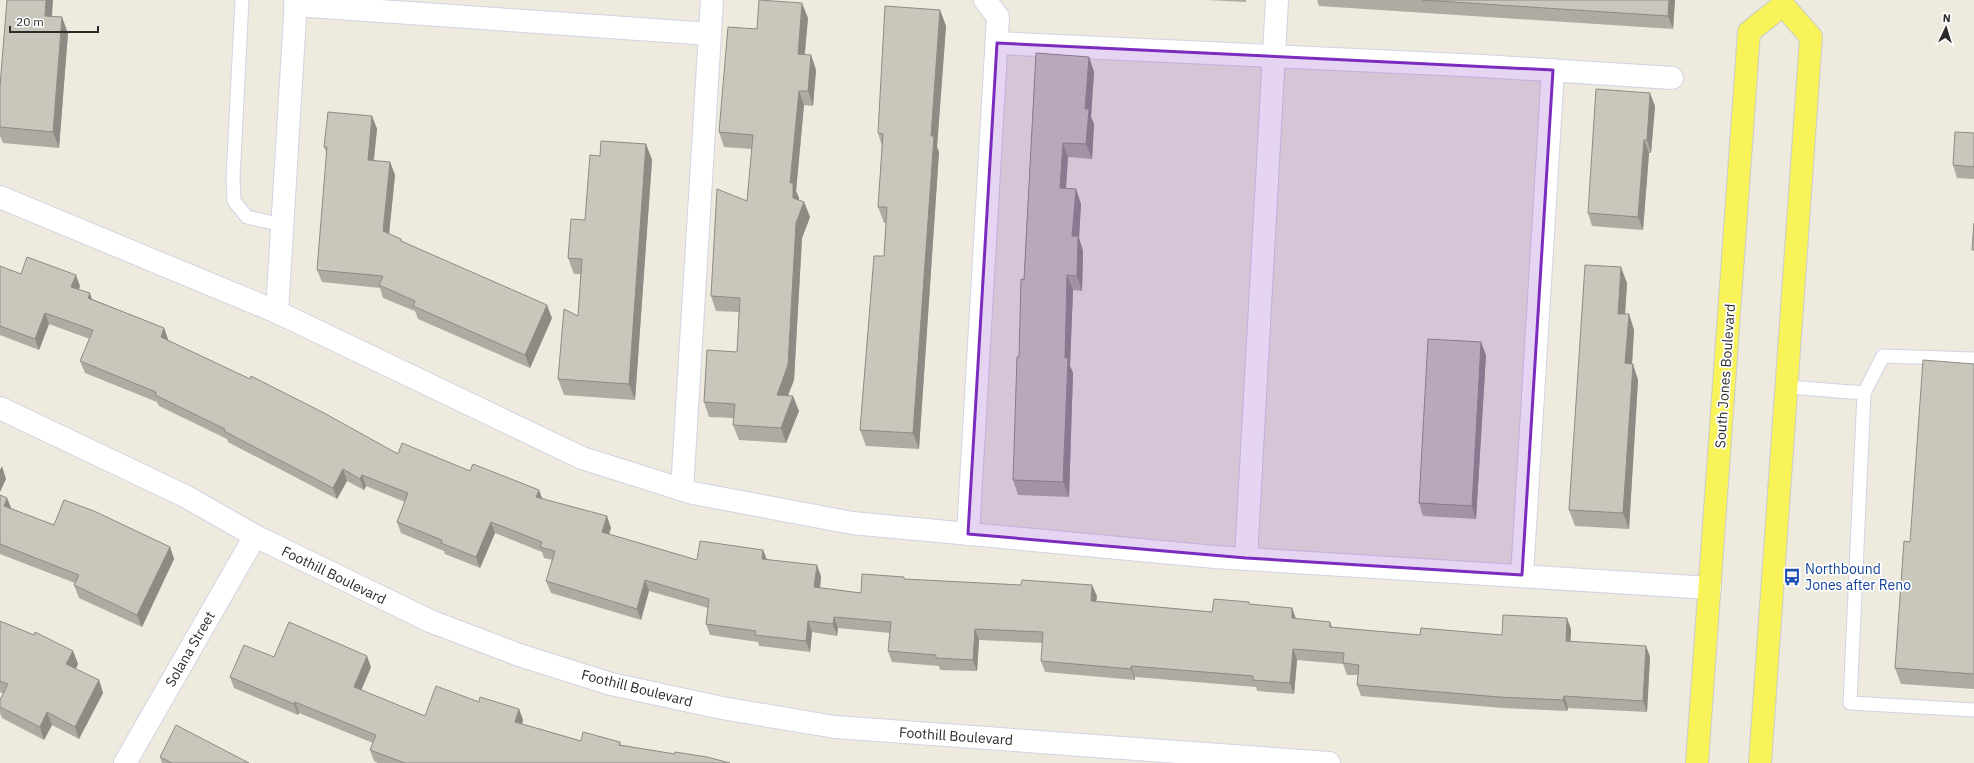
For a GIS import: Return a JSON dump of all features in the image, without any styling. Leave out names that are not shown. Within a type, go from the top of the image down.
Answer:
[{"type":"main road","name":"South Jones Boulevard","points":[[1698,763],[1749,32],[1783,3],[1812,37],[1760,763]]},
{"type":"street","points":[[682,490],[712,0]]},
{"type":"street","points":[[968,534],[998,17],[985,0]]},
{"type":"street","points":[[1246,558],[1277,0]]},
{"type":"street","points":[[276,312],[295,2],[710,34]]},
{"type":"street","points":[[997,43],[1553,70],[1672,78]]},
{"type":"street","points":[[1522,575],[1553,70]]},
{"type":"street","points":[[0,197],[276,312],[582,458],[682,490],[852,523],[1246,558],[1710,588]]},
{"type":"street","name":"Foothill Boulevard","points":[[0,408],[187,497],[255,536],[430,621],[519,655],[611,684],[722,708],[835,727],[1329,763]]},
{"type":"street","name":"Solana Street","points":[[125,763],[255,536]]},
{"type":"lane","points":[[242,0],[233,170],[234,201],[247,217],[282,225]]},
{"type":"lane","points":[[1974,359],[1883,356],[1864,393],[1850,703],[1974,710]]},
{"type":"lane","points":[[1788,387],[1864,393]]},
{"type":"highlighted area","points":[[997,43],[1553,70],[1522,575],[1246,558],[968,534]]},
{"type":"building","points":[[7,0],[46,0],[45,16],[62,17],[53,132],[0,127],[0,86]]},
{"type":"building","points":[[759,0],[802,3],[798,54],[811,55],[808,91],[799,91],[790,183],[793,183],[793,198],[804,202],[796,223],[788,365],[777,395],[793,396],[781,428],[733,425],[735,404],[704,402],[707,350],[737,352],[740,298],[711,296],[717,189],[747,201],[753,135],[719,132],[728,27],[757,29]]},
{"type":"building","points":[[1422,0],[1669,0],[1668,16]]},
{"type":"building","points":[[885,6],[940,10],[931,136],[934,136],[913,433],[860,430],[874,256],[884,256],[887,207],[878,207],[883,134],[878,133]]},
{"type":"building","points":[[1036,53],[1089,57],[1085,109],[1089,109],[1086,144],[1063,143],[1060,188],[1076,189],[1072,236],[1078,236],[1077,276],[1067,275],[1065,358],[1068,358],[1063,482],[1013,480],[1021,279],[1024,280]]},
{"type":"building","points":[[1596,89],[1650,93],[1647,140],[1644,140],[1638,217],[1588,213]]},
{"type":"building","points":[[328,112],[372,116],[368,160],[390,162],[383,231],[401,239],[401,241],[547,305],[525,355],[413,306],[415,301],[379,285],[383,276],[317,270],[327,147],[324,147]]},
{"type":"building","points":[[1955,132],[1974,133],[1974,167],[1953,165]]},
{"type":"building","points":[[601,141],[646,144],[629,384],[558,379],[564,309],[578,316],[582,259],[568,258],[571,219],[585,220],[590,155],[600,156]]},
{"type":"building","points":[[1974,223],[1974,250],[1972,250]]},
{"type":"building","points":[[27,257],[76,275],[71,287],[90,293],[88,298],[164,328],[161,337],[250,379],[251,376],[324,413],[398,454],[402,443],[470,471],[473,464],[539,490],[536,497],[607,516],[602,532],[697,560],[700,541],[763,550],[762,559],[817,565],[814,587],[861,593],[862,574],[904,577],[904,579],[1021,585],[1022,580],[1092,585],[1091,601],[1212,612],[1214,599],[1249,602],[1249,604],[1292,608],[1292,618],[1330,622],[1330,627],[1420,635],[1421,628],[1502,635],[1503,615],[1567,618],[1566,641],[1646,646],[1643,701],[1564,696],[1563,700],[1499,697],[1357,685],[1359,665],[1343,663],[1344,653],[1293,649],[1290,683],[1253,680],[1253,676],[1131,666],[1131,669],[1041,661],[1043,632],[975,629],[973,660],[936,658],[936,655],[888,651],[891,622],[834,617],[833,624],[808,621],[806,641],[755,635],[756,631],[706,624],[709,599],[645,580],[637,609],[546,581],[555,551],[540,547],[542,542],[491,522],[476,557],[441,543],[442,540],[397,522],[408,493],[362,475],[360,479],[343,469],[333,488],[224,431],[225,429],[155,395],[156,392],[80,361],[93,330],[45,313],[35,339],[0,326],[0,266],[21,274]]},
{"type":"building","points":[[1585,265],[1621,267],[1618,314],[1629,314],[1625,363],[1633,364],[1623,513],[1569,510]]},
{"type":"building","points":[[1428,339],[1481,342],[1472,506],[1419,503]]},
{"type":"building","points":[[1923,360],[1974,364],[1974,674],[1895,668],[1904,541],[1910,542]]},
{"type":"building","points":[[0,495],[7,498],[4,506],[54,525],[64,500],[94,511],[170,547],[137,615],[74,585],[79,575],[0,544]]},
{"type":"building","points":[[0,621],[34,635],[35,632],[73,651],[66,664],[99,680],[75,727],[47,712],[40,727],[0,707],[0,700],[8,684],[0,681]]},
{"type":"building","points":[[289,622],[367,656],[354,687],[425,716],[436,686],[479,702],[480,697],[519,709],[515,722],[581,741],[583,732],[620,742],[619,745],[675,754],[675,752],[707,757],[730,763],[405,763],[370,750],[376,735],[295,702],[294,704],[230,677],[244,645],[274,657]]},
{"type":"building","points":[[176,725],[249,763],[172,763],[160,757]]},
{"type":"place","name":"Northbound Jones after Reno","points":[[1792,577]]}]
